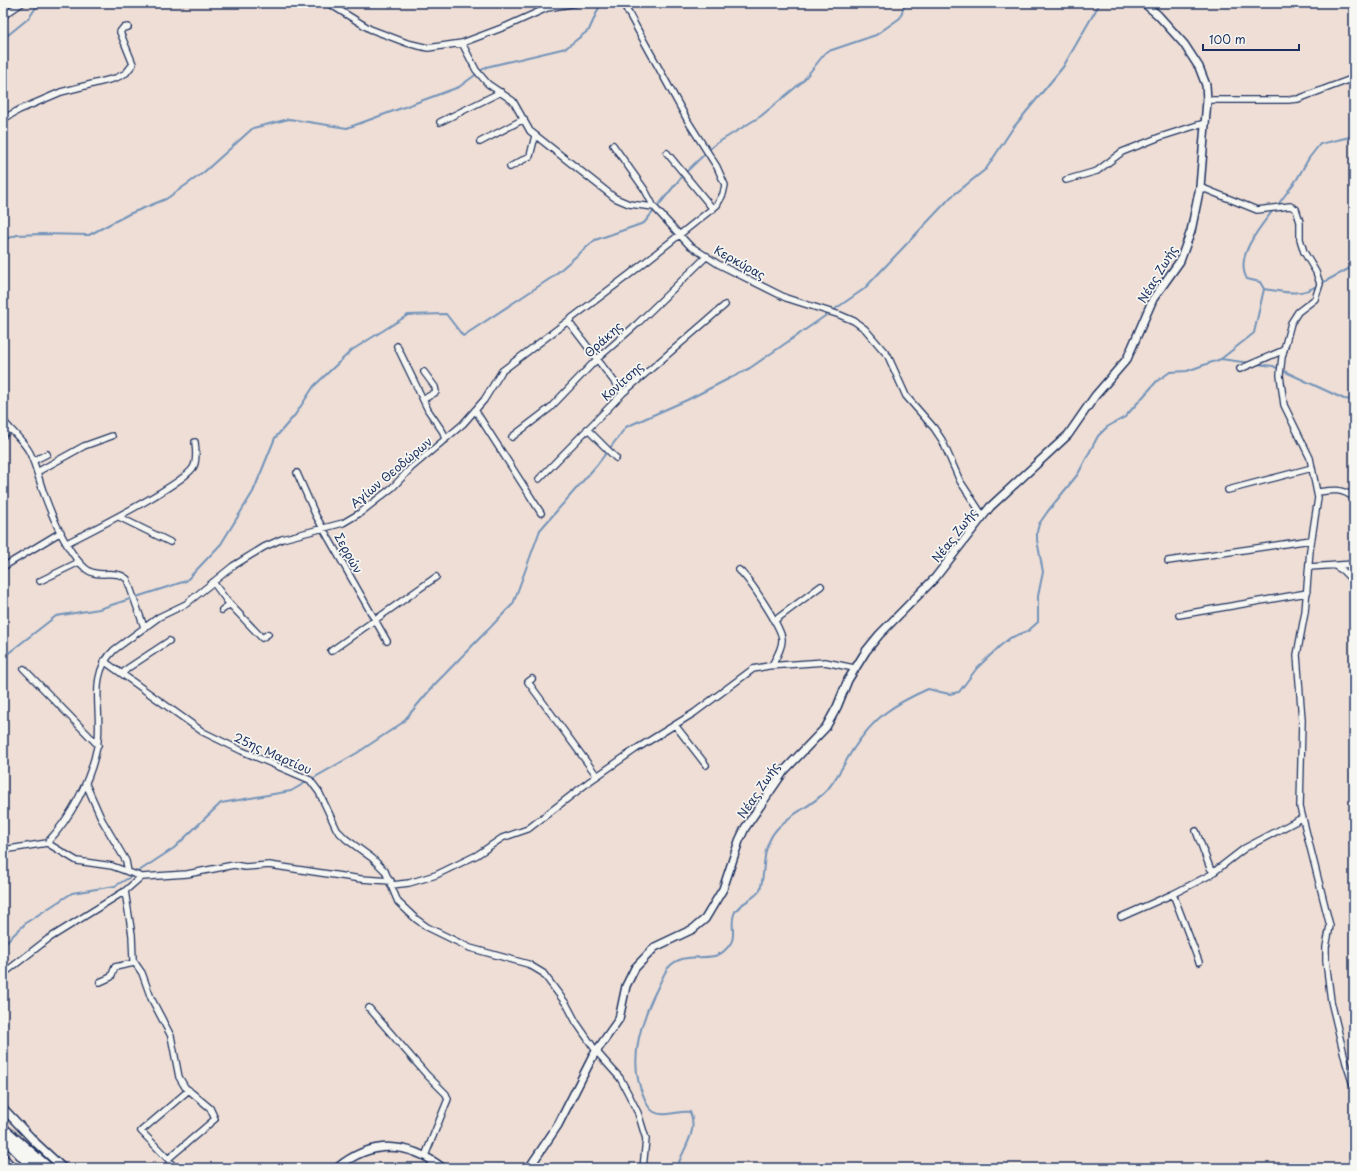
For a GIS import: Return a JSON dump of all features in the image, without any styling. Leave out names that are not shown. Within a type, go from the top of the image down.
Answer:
[{"type":"highway","points":[[3,1129],[48,1168]]},
{"type":"highway","points":[[3,1136],[34,1168]]},
{"type":"highway","points":[[3,1159],[11,1168]]},
{"type":"street","points":[[3,16],[22,3]]},
{"type":"street","points":[[328,3],[360,24],[407,43],[428,48],[462,43],[507,26],[548,8],[563,4],[577,3]]},
{"type":"street","points":[[623,3],[689,123],[705,146],[722,178],[725,185],[723,194],[713,209],[667,153]]},
{"type":"street","name":"Νέας Ζωής","points":[[529,1168],[558,1125],[596,1051],[619,1019],[629,980],[639,963],[655,947],[698,925],[712,909],[726,884],[739,841],[745,828],[795,757],[826,728],[835,713],[854,668],[879,635],[935,578],[983,516],[1064,440],[1095,396],[1127,359],[1153,299],[1183,254],[1194,219],[1200,187],[1207,100],[1203,75],[1191,54],[1178,37],[1144,3]]},
{"type":"street","points":[[3,119],[19,110],[61,92],[116,78],[126,73],[133,64],[120,32],[123,28],[128,27]]},
{"type":"street","points":[[462,43],[471,61],[483,78],[512,101],[535,136],[615,198],[628,204],[654,207]]},
{"type":"street","points":[[1207,100],[1298,99],[1354,78]]},
{"type":"street","points":[[440,122],[501,92]]},
{"type":"street","points":[[480,142],[524,119]]},
{"type":"street","points":[[1066,180],[1097,171],[1122,152],[1160,137],[1204,123]]},
{"type":"street","points":[[510,167],[530,156],[535,136]]},
{"type":"street","name":"Κερκύρας","points":[[613,145],[645,190],[654,207],[690,245],[749,281],[786,298],[840,315],[854,321],[865,329],[888,356],[906,396],[934,428],[942,440],[960,482],[983,516]]},
{"type":"street","points":[[1200,187],[1253,209],[1271,210],[1290,206],[1298,212],[1304,252],[1316,272],[1320,284],[1315,299],[1294,317],[1289,329],[1280,375],[1282,399],[1289,417],[1305,447],[1318,492],[1317,514],[1311,540],[1307,593],[1297,661],[1302,720],[1300,794],[1302,818],[1330,926],[1326,947],[1326,961],[1331,1002],[1346,1063],[1354,1088]]},
{"type":"street","name":"Αγίων Θεοδώρων","points":[[47,844],[61,827],[86,784],[98,744],[98,680],[100,670],[104,661],[114,650],[158,617],[186,604],[233,566],[273,542],[343,523],[360,513],[393,487],[412,468],[463,424],[488,394],[502,371],[713,209]]},
{"type":"street","name":"Θράκης","points":[[512,437],[544,412],[597,359],[637,324],[707,256]]},
{"type":"street","name":"Κονίτσης","points":[[539,479],[623,394],[725,305]]},
{"type":"street","points":[[568,321],[623,394]]},
{"type":"street","points":[[397,346],[428,410],[443,432],[445,440]]},
{"type":"street","points":[[1240,369],[1284,350]]},
{"type":"street","points":[[424,372],[435,387],[436,392],[424,399]]},
{"type":"street","points":[[475,410],[541,513]]},
{"type":"street","points":[[3,420],[27,448],[46,500],[61,532],[79,562],[92,573],[117,573],[128,579],[144,627]]},
{"type":"street","points":[[3,436],[10,429]]},
{"type":"street","points":[[587,429],[616,458]]},
{"type":"street","points":[[36,472],[84,446],[112,436]]},
{"type":"street","points":[[67,543],[119,516],[190,473],[196,461],[195,442]]},
{"type":"street","points":[[33,461],[48,454]]},
{"type":"street","points":[[1228,490],[1312,468]]},
{"type":"street","name":"Σερρών","points":[[297,473],[309,502],[387,641]]},
{"type":"street","points":[[1318,492],[1338,490],[1346,492],[1354,498]]},
{"type":"street","points":[[119,516],[170,542]]},
{"type":"street","points":[[3,567],[61,532]]},
{"type":"street","points":[[1168,561],[1311,540]]},
{"type":"street","points":[[40,581],[79,562]]},
{"type":"street","points":[[1309,567],[1354,564]]},
{"type":"street","points":[[1335,566],[1342,570],[1354,582]]},
{"type":"street","points":[[739,570],[744,574],[774,621],[782,639],[781,648],[772,666]]},
{"type":"street","points":[[331,652],[436,577]]},
{"type":"street","points":[[213,582],[230,604],[262,638],[268,634]]},
{"type":"street","points":[[774,621],[821,586]]},
{"type":"street","points":[[1179,616],[1307,593]]},
{"type":"street","points":[[222,610],[230,604]]},
{"type":"street","points":[[122,674],[128,668],[169,641]]},
{"type":"street","name":"25ης Μαρτίου","points":[[104,661],[212,737],[310,780],[319,792],[337,830],[379,865],[391,883],[398,902],[403,908],[427,927],[470,948],[510,958],[537,969],[567,1005],[576,1022],[596,1051],[620,1078],[638,1113],[646,1139],[643,1168]]},
{"type":"street","points":[[3,850],[47,844],[77,861],[112,866],[142,877],[187,874],[234,866],[245,867],[269,865],[391,883],[409,883],[436,875],[477,855],[502,838],[528,829],[598,776],[636,749],[694,713],[745,674],[760,667],[825,662],[854,668]]},
{"type":"street","points":[[24,669],[98,744]]},
{"type":"street","points":[[532,679],[528,682],[598,776]]},
{"type":"street","points":[[676,725],[706,765]]},
{"type":"street","points":[[86,784],[102,820],[126,861],[128,872]]},
{"type":"street","points":[[1121,917],[1173,894],[1214,872],[1245,848],[1302,818]]},
{"type":"street","points":[[1196,831],[1210,868],[1214,872]]},
{"type":"street","points":[[3,974],[54,934],[125,891],[142,877]]},
{"type":"street","points":[[125,891],[131,927],[134,963],[142,973],[151,998],[171,1036],[179,1077],[185,1087],[210,1108],[216,1119],[168,1159]]},
{"type":"street","points":[[1173,894],[1199,962]]},
{"type":"street","points":[[100,982],[111,977],[115,967],[134,963]]},
{"type":"street","points":[[369,1008],[427,1075],[446,1094],[448,1099],[425,1156]]},
{"type":"street","points":[[174,1168],[168,1159],[141,1133],[141,1129],[189,1090]]},
{"type":"street","points":[[3,1108],[31,1139],[63,1168]]},
{"type":"street","points":[[337,1168],[350,1158],[373,1148],[400,1148],[425,1156],[443,1168]]},
{"type":"street","points":[[428,1168],[433,1161]]},
{"type":"waterway","points":[[3,39],[29,18],[39,3]]},
{"type":"waterway","points":[[3,240],[17,235],[89,235],[129,214],[166,199],[203,173],[253,128],[289,119],[347,128],[459,87],[486,67],[566,48],[589,30],[601,3]]},
{"type":"waterway","points":[[3,666],[6,655],[56,616],[99,609],[186,581],[221,544],[253,492],[275,438],[295,415],[314,386],[352,350],[408,315],[446,314],[463,336],[551,278],[595,240],[644,223],[684,174],[714,145],[761,116],[802,82],[826,52],[876,35],[900,18],[905,3]]},
{"type":"waterway","points":[[136,873],[174,848],[221,803],[291,791],[357,753],[402,723],[435,684],[513,604],[540,530],[597,465],[626,427],[687,400],[750,368],[864,289],[951,197],[986,169],[1013,128],[1063,67],[1100,3]]},
{"type":"waterway","points":[[1277,206],[1320,144],[1354,136]]},
{"type":"waterway","points":[[677,1168],[691,1133],[692,1119],[690,1112],[658,1114],[652,1111],[648,1106],[639,1084],[636,1056],[638,1041],[646,1013],[668,968],[674,962],[682,959],[718,955],[729,946],[733,937],[733,919],[736,910],[760,890],[765,855],[769,841],[773,834],[778,827],[827,790],[860,739],[876,721],[894,707],[928,689],[949,694],[959,692],[977,668],[1000,646],[1010,638],[1028,631],[1038,622],[1038,596],[1043,572],[1037,540],[1039,524],[1078,474],[1098,436],[1107,427],[1125,417],[1157,381],[1170,372],[1187,371],[1221,359],[1254,333],[1264,289],[1260,282],[1247,279],[1244,270],[1244,261],[1250,242],[1274,209]]},
{"type":"waterway","points":[[1322,283],[1354,266]]},
{"type":"waterway","points":[[1264,289],[1292,293],[1312,289],[1318,285]]},
{"type":"waterway","points":[[1221,359],[1250,363]]},
{"type":"waterway","points":[[1257,364],[1273,366],[1344,399],[1354,400]]},
{"type":"waterway","points":[[3,945],[27,922],[72,893],[115,886],[132,876]]}]
